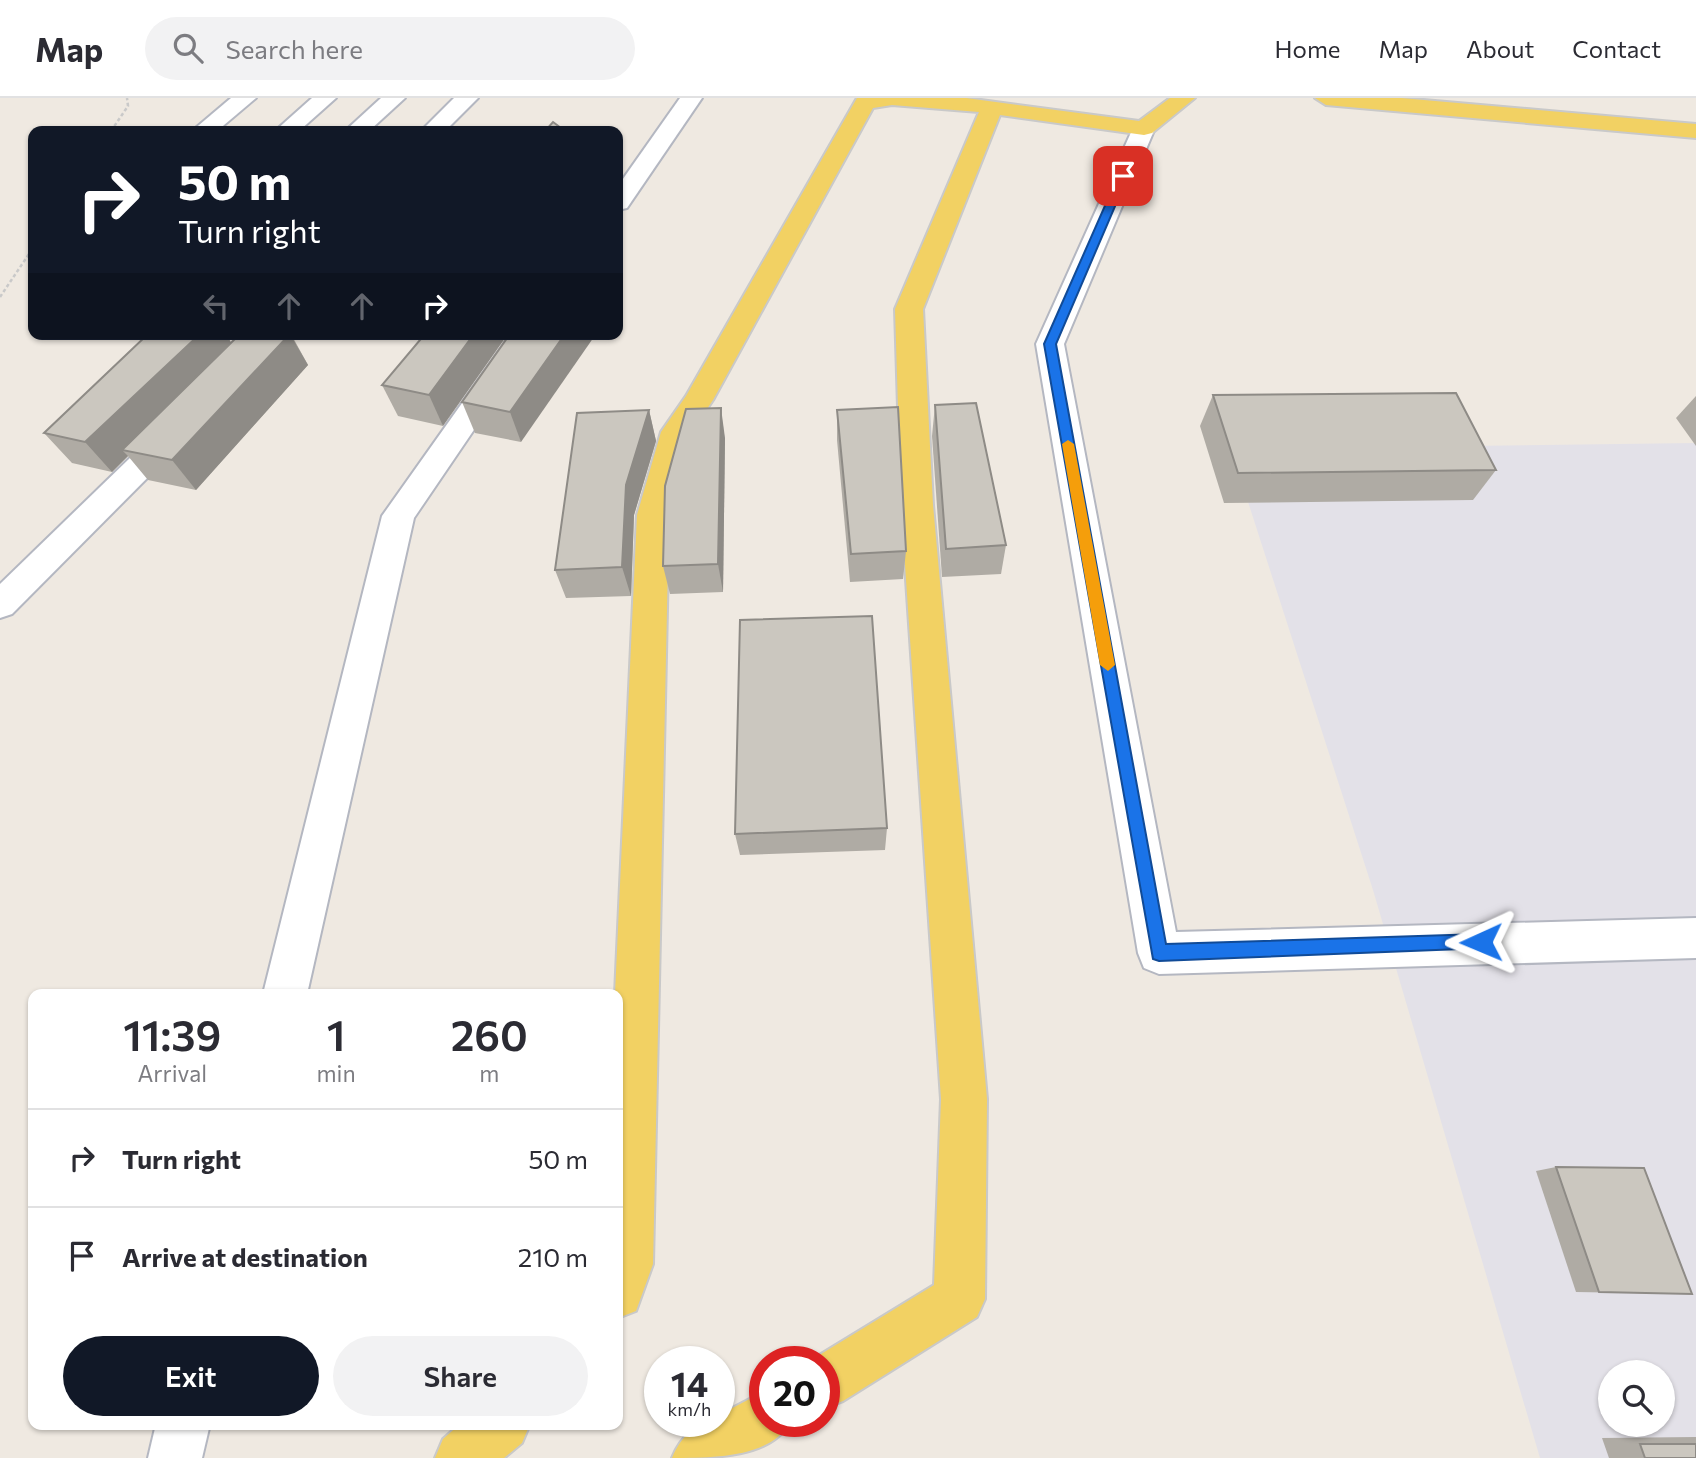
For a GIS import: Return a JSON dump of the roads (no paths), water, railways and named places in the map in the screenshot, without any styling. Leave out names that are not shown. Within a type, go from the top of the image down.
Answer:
[{"type":"main road","points":[[623,1278],[628,1264],[653,515],[676,432],[698,400],[864,103],[892,98],[988,103],[1144,128],[1184,98]]},
{"type":"main road","points":[[1326,98],[1696,131]]},
{"type":"main road","points":[[1559,98],[1641,104]]},
{"type":"main road","points":[[840,1372],[959,1299],[964,1099],[916,505],[909,309],[988,103]]},
{"type":"main road","points":[[699,1458],[749,1428]]},
{"type":"main road","points":[[462,1458],[496,1430]]},
{"type":"street","points":[[209,126],[245,98]]},
{"type":"street","points":[[292,126],[325,98]]},
{"type":"street","points":[[362,126],[394,98]]},
{"type":"street","points":[[437,126],[467,98]]},
{"type":"street","points":[[623,196],[691,98]]},
{"type":"street","points":[[1144,128],[1050,344],[1159,953],[1347,945],[1696,938]]},
{"type":"street","points":[[286,989],[398,516],[522,340]]},
{"type":"street","points":[[0,606],[194,413]]},
{"type":"street","points":[[175,1458],[182,1430]]}]
